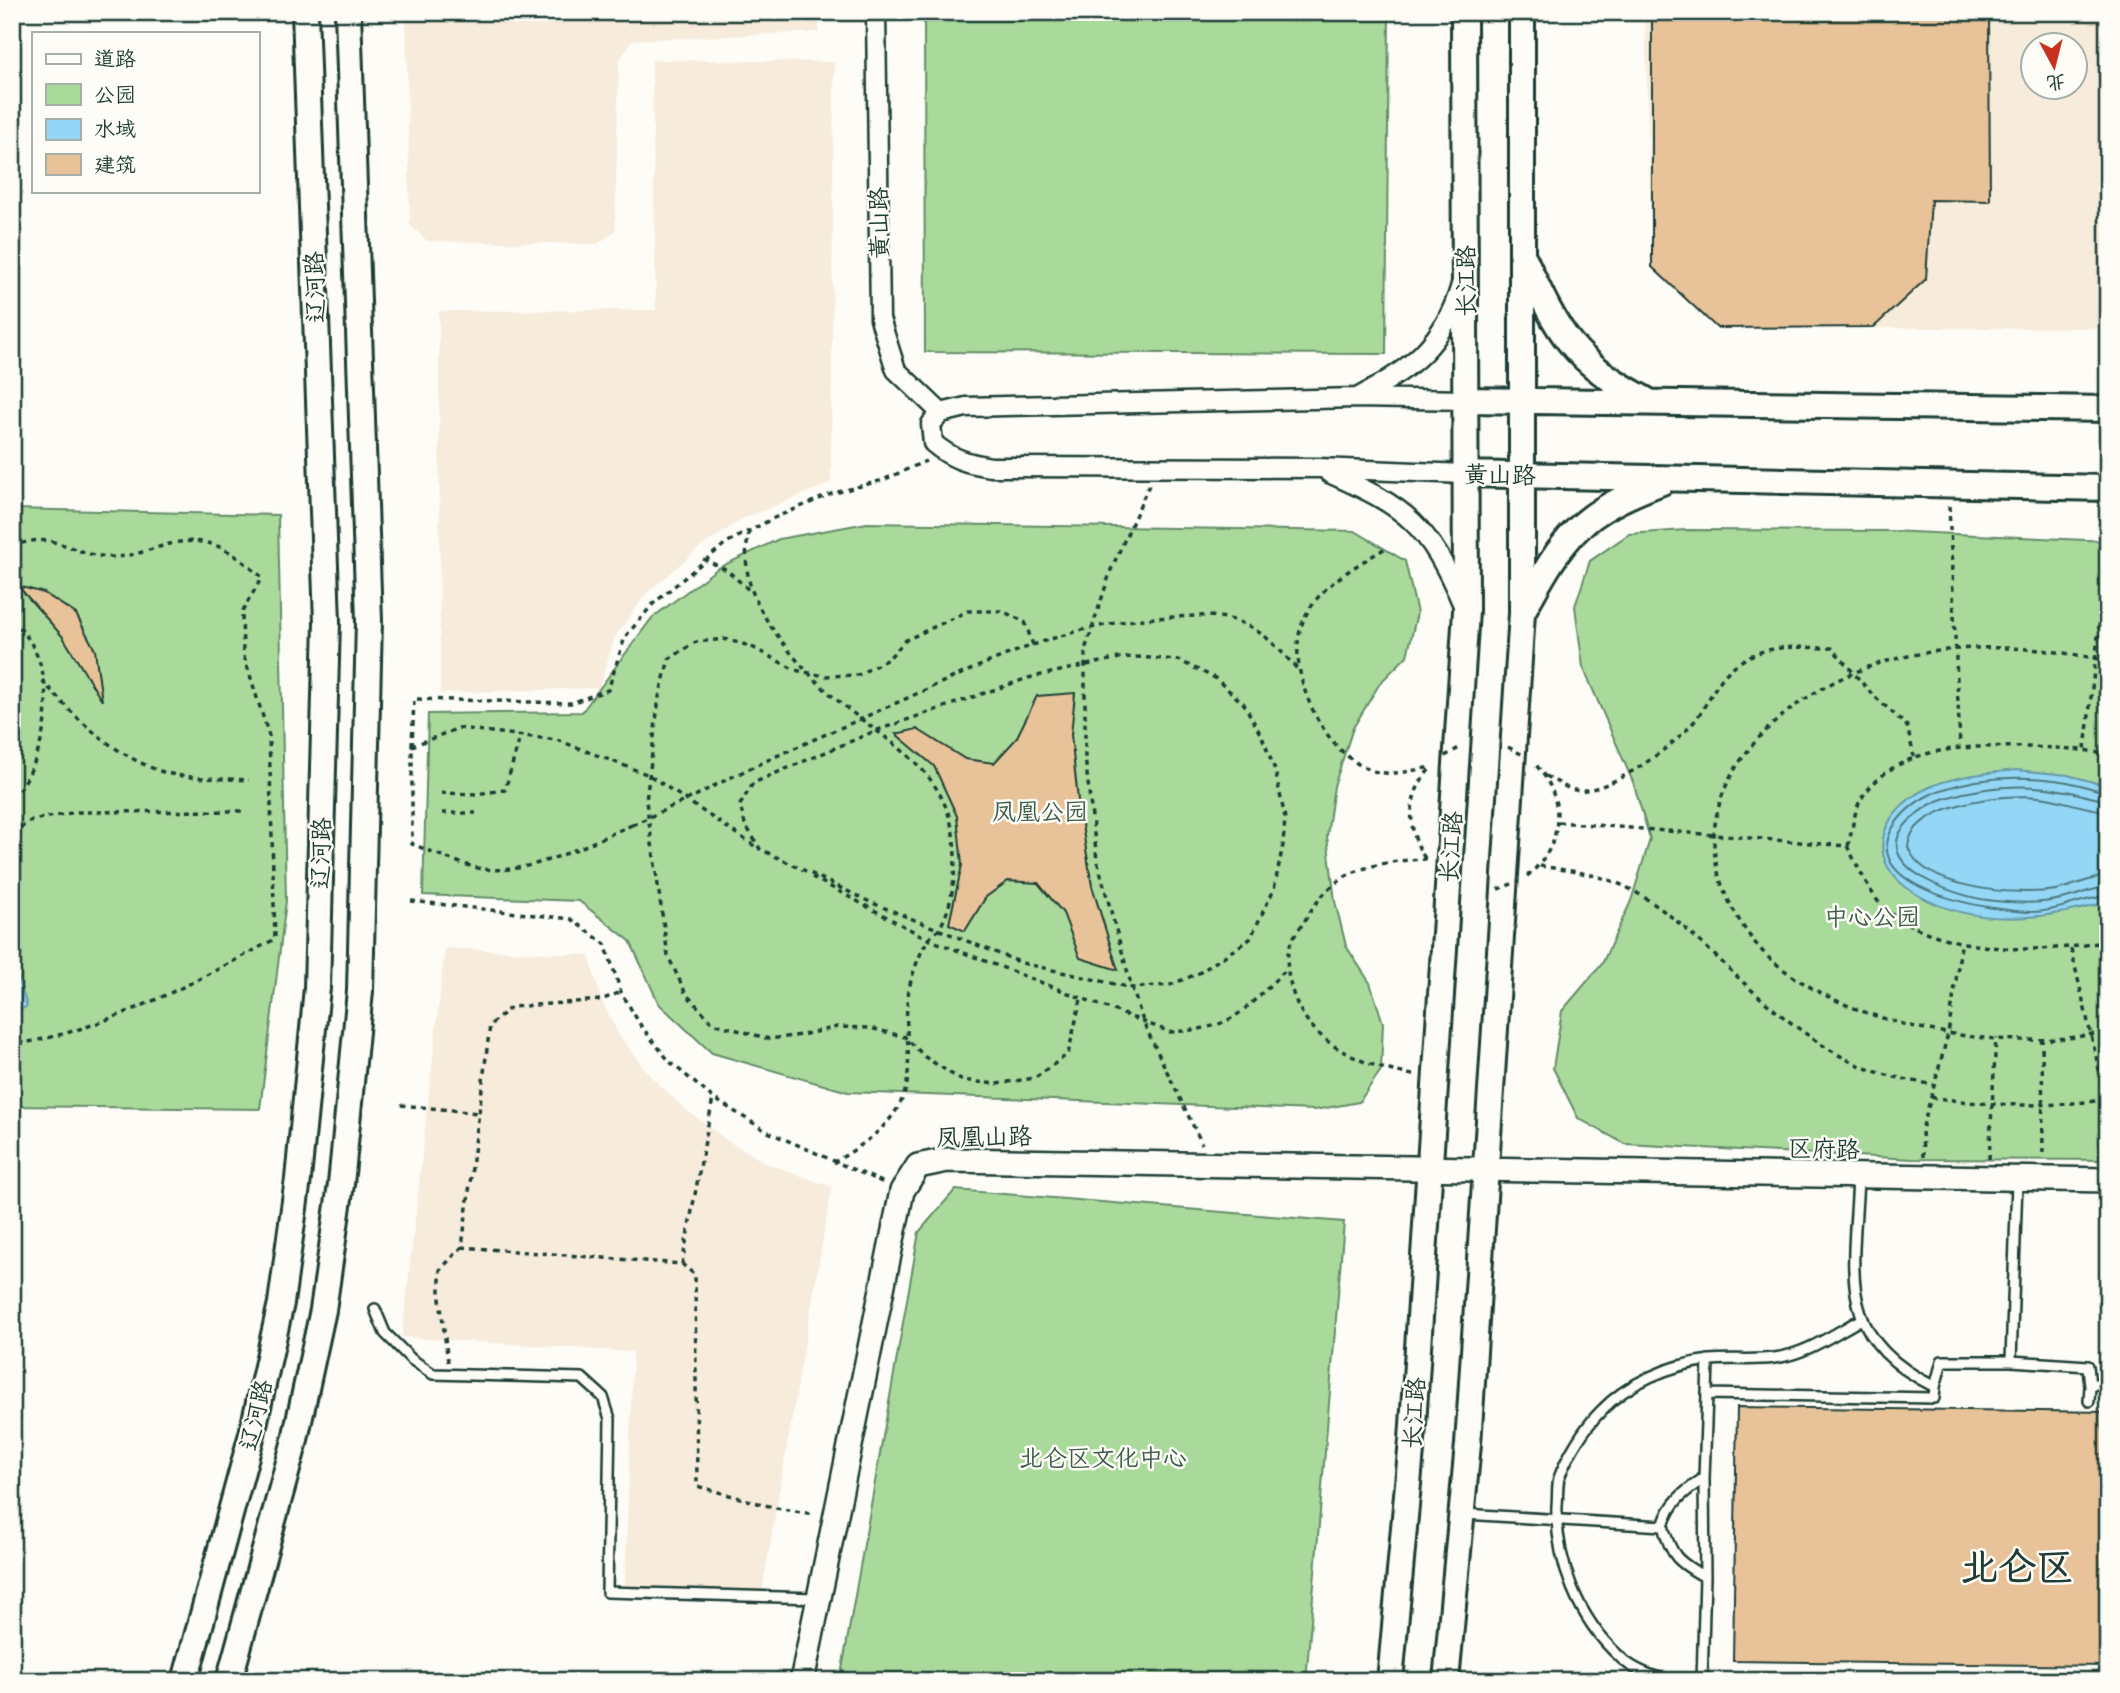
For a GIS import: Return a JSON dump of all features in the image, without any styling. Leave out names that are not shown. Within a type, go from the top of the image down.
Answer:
[{"type":"main road","name":"辽河路","points":[[185,1681],[252,1434],[281,1303],[298,1179],[317,988],[327,622],[305,12]]},
{"type":"main road","name":"辽河路","points":[[229,1681],[294,1444],[323,1310],[341,1184],[360,991],[369,621],[348,12]]},
{"type":"main road","name":"长江路","points":[[1390,1681],[1412,1440],[1466,611],[1464,12]]},
{"type":"main road","points":[[1446,1681],[1462,1514],[1522,613],[1522,12]]},
{"type":"main road","points":[[1522,251],[1548,308],[1574,351],[1612,381],[1650,402]]},
{"type":"main road","points":[[1466,400],[2108,409]]},
{"type":"main road","name":"黄山路","points":[[1465,474],[2108,488]]},
{"type":"main road","points":[[1522,613],[1571,533],[1590,515],[1611,502],[1674,477]]},
{"type":"street","name":"黄山路","points":[[876,12],[880,319],[896,370],[941,413]]},
{"type":"street","points":[[1356,398],[1415,364],[1427,350],[1447,322],[1466,268]]},
{"type":"street","points":[[944,453],[933,443],[931,424],[941,413],[966,407],[1356,398],[1466,400]]},
{"type":"street","name":"黄山路","points":[[944,453],[960,463],[991,467],[1319,468],[1465,474]]},
{"type":"street","points":[[1319,468],[1368,490],[1408,514],[1426,534],[1444,564],[1466,611]]},
{"type":"street","name":"凤凰山路","points":[[802,1681],[902,1191],[918,1166],[947,1160],[1539,1171]]},
{"type":"street","name":"区府路","points":[[1539,1171],[2108,1180]]},
{"type":"lane","points":[[1858,1176],[1854,1290],[1860,1320],[1903,1371],[1935,1387]]},
{"type":"lane","points":[[2011,1361],[2017,1179]]},
{"type":"lane","points":[[375,1309],[385,1333],[411,1359],[433,1374],[582,1378],[603,1396],[610,1419],[607,1592],[819,1598]]},
{"type":"lane","points":[[1672,1681],[1649,1676],[1620,1658],[1594,1625],[1575,1593],[1561,1561],[1557,1522],[1559,1480],[1574,1449],[1601,1410],[1649,1376],[1708,1360],[1775,1358],[1812,1346],[1860,1320]]},
{"type":"lane","points":[[1702,1681],[1708,1360]]},
{"type":"lane","points":[[1707,1394],[1934,1398],[1942,1361],[2011,1361],[2088,1366],[2089,1401]]},
{"type":"lane","points":[[2090,1386],[2108,1380]]},
{"type":"lane","points":[[1704,1478],[1680,1495],[1668,1509],[1663,1526],[1668,1547],[1679,1563],[1705,1577]]},
{"type":"lane","points":[[1462,1514],[1557,1522],[1663,1526]]},
{"type":"path","points":[[944,453],[883,480],[831,494],[749,531],[703,559],[653,604],[625,637],[608,690],[571,703],[414,699],[412,844],[479,868],[513,868],[540,861],[660,813],[748,769],[1032,645],[1093,626],[1136,618],[1207,616],[1233,620],[1274,642],[1299,671]]},
{"type":"path","points":[[1156,468],[1111,570],[1083,666],[1085,757],[1097,860],[1132,988],[1144,1024],[1213,1165]]},
{"type":"path","points":[[1948,486],[1960,746]]},
{"type":"path","points":[[749,531],[746,575],[751,593]]},
{"type":"path","points":[[12,547],[48,539],[76,551],[112,557],[158,545],[208,543],[230,552],[262,577],[242,612],[243,653],[269,736],[275,939],[120,1017],[12,1045]]},
{"type":"path","points":[[1384,548],[1327,588],[1303,621],[1296,649],[1301,682],[1322,726],[1345,754],[1369,770],[1392,774],[1432,767]]},
{"type":"path","points":[[2085,749],[2108,550]]},
{"type":"path","points":[[703,559],[727,570],[751,593],[782,642],[807,673],[875,731],[901,747],[923,769],[937,788],[949,815],[954,841],[955,872],[939,929],[928,939],[908,992],[905,1037],[909,1076],[897,1110],[876,1136],[833,1163]]},
{"type":"path","points":[[1032,645],[1025,622],[1002,611],[968,611],[906,640],[888,659],[858,675],[825,676],[807,673],[786,666],[750,646],[724,639],[696,642],[669,659],[659,697],[646,801],[668,957],[686,994],[713,1023],[769,1039],[837,1027],[870,1028],[905,1037],[925,1057],[961,1080],[996,1084],[1035,1078],[1068,1054],[1081,999]]},
{"type":"path","points":[[12,620],[22,629],[39,662],[46,701],[43,745],[28,782],[12,800]]},
{"type":"path","points":[[1546,776],[1576,791],[1612,783],[1675,741],[1696,719],[1717,681],[1744,659],[1782,647],[1832,648],[1871,693],[1907,726],[1914,757]]},
{"type":"path","points":[[2108,661],[2003,649],[1957,649],[1913,654],[1855,673],[1803,699],[1749,746],[1730,775],[1716,812],[1714,858],[1721,889],[1744,929],[1766,955],[1803,984],[1838,1001],[1876,1017],[1948,1034],[2042,1038],[2108,1031]]},
{"type":"path","points":[[1119,658],[1178,660],[1215,678],[1244,704],[1263,738],[1282,794],[1285,818],[1274,889],[1250,939],[1189,977],[1170,985],[1132,988],[1022,963],[870,902],[760,849],[745,824],[740,805],[752,783],[875,731],[1028,678],[1083,666],[1119,658]]},
{"type":"path","points":[[42,680],[77,721],[120,751],[154,769],[249,780]]},
{"type":"path","points":[[412,746],[459,728],[557,740],[649,775],[760,849],[928,939],[1170,1032],[1197,1030],[1227,1023],[1244,1012],[1287,969]]},
{"type":"path","points":[[442,793],[476,794],[505,790],[522,734]]},
{"type":"path","points":[[1486,889],[1498,889],[1521,881],[1540,866],[1553,845],[1558,822],[1556,798],[1546,776],[1530,758],[1508,747],[1496,745]]},
{"type":"path","points":[[1462,886],[1450,882],[1426,859],[1417,847],[1411,824],[1413,799],[1423,777],[1439,759],[1461,747],[1473,746]]},
{"type":"path","points":[[2108,755],[2085,749],[1960,746],[1914,757],[1882,776],[1860,801],[1847,846],[1884,909],[1922,930],[1961,945],[2071,949],[2108,941]]},
{"type":"path","points":[[12,834],[32,820],[78,811],[246,811]]},
{"type":"path","points":[[442,813],[476,813]]},
{"type":"path","points":[[12,822],[18,830]]},
{"type":"path","points":[[1558,822],[1847,846]]},
{"type":"path","points":[[1426,859],[1378,865],[1350,874],[1333,886],[1312,908],[1289,946],[1287,969],[1293,1000],[1309,1026],[1331,1044],[1381,1070],[1436,1079]]},
{"type":"path","points":[[1540,866],[1595,875],[1626,887],[1663,909],[1729,965],[1776,1010],[1829,1049],[1875,1072],[1934,1085]]},
{"type":"path","points":[[411,901],[571,919],[605,944],[621,992],[641,1026],[670,1062],[713,1098],[766,1130],[833,1163],[902,1191]]},
{"type":"path","points":[[1923,1177],[1922,1130],[1948,1034],[1961,945]]},
{"type":"path","points":[[2071,949],[2108,1108]]},
{"type":"path","points":[[450,1374],[440,1298],[440,1270],[462,1247],[490,1025],[512,1007],[601,1000],[621,992]]},
{"type":"path","points":[[1989,1178],[1996,1038]]},
{"type":"path","points":[[2042,1038],[2043,1179]]},
{"type":"path","points":[[1931,1097],[1991,1106],[2043,1107],[2106,1100]]},
{"type":"path","points":[[682,1264],[713,1098]]},
{"type":"path","points":[[401,1105],[479,1112]]},
{"type":"path","points":[[462,1247],[682,1264],[695,1275],[697,1486],[776,1508],[835,1516]]},
{"type":"shaded area","points":[[406,12],[819,12],[819,32],[633,40],[619,60],[615,231],[598,244],[427,241],[410,225]]},
{"type":"shaded area","points":[[1645,12],[2108,12],[2108,328],[1717,328],[1652,267]]},
{"type":"shaded area","points":[[652,60],[834,62],[831,483],[744,518],[699,548],[646,594],[615,637],[599,688],[440,693],[439,311],[656,310]]},
{"type":"shaded area","points":[[445,948],[589,955],[601,1000],[619,1035],[650,1076],[685,1109],[728,1141],[768,1164],[832,1187],[762,1591],[625,1585],[633,1352],[402,1337]]},
{"type":"green space","points":[[924,12],[1389,12],[1386,354],[925,352]]},
{"type":"green space","points":[[12,509],[278,515],[286,901],[260,1109],[12,1106]]},
{"type":"green space","name":"凤凰公园","points":[[867,523],[1355,531],[1405,561],[1417,613],[1407,656],[1380,683],[1353,728],[1334,786],[1327,836],[1335,901],[1346,946],[1370,983],[1383,1023],[1381,1070],[1359,1102],[1315,1110],[848,1092],[712,1053],[659,1004],[630,941],[579,901],[423,895],[428,714],[582,712],[652,618],[718,568],[779,539]]},
{"type":"green space","name":"中心公园","points":[[1685,530],[1889,531],[2108,541],[2108,1160],[1913,1159],[1625,1144],[1578,1118],[1553,1068],[1562,1011],[1602,964],[1631,901],[1650,839],[1633,782],[1583,667],[1575,606],[1590,561],[1629,534]]},
{"type":"green space","name":"北仑区文化中心","points":[[955,1190],[1344,1222],[1306,1681],[840,1681],[919,1232]]},
{"type":"water","points":[[2016,770],[2068,775],[2108,786],[2108,902],[2035,917],[1986,917],[1938,905],[1916,894],[1898,880],[1887,865],[1882,849],[1884,833],[1891,818],[1903,805],[1918,793],[1946,781]]},
{"type":"water","points":[[12,975],[17,975],[27,1006],[12,1015]]},
{"type":"building","points":[[1652,12],[1989,12],[1990,201],[1931,200],[1926,279],[1874,327],[1717,328],[1652,267]]},
{"type":"building","points":[[18,586],[44,593],[76,614],[95,650],[102,701],[63,637]]},
{"type":"building","points":[[1075,693],[1071,735],[1078,800],[1092,886],[1118,970],[1080,958],[1063,913],[1038,883],[1008,881],[986,897],[965,931],[949,924],[962,865],[957,816],[934,766],[896,734],[917,729],[965,759],[994,763],[1016,739],[1037,696]]},
{"type":"building","points":[[1737,1407],[2108,1412],[2108,1666],[1733,1661]]},
{"type":"district","name":"北仑区","points":[[2017,1567]]}]
